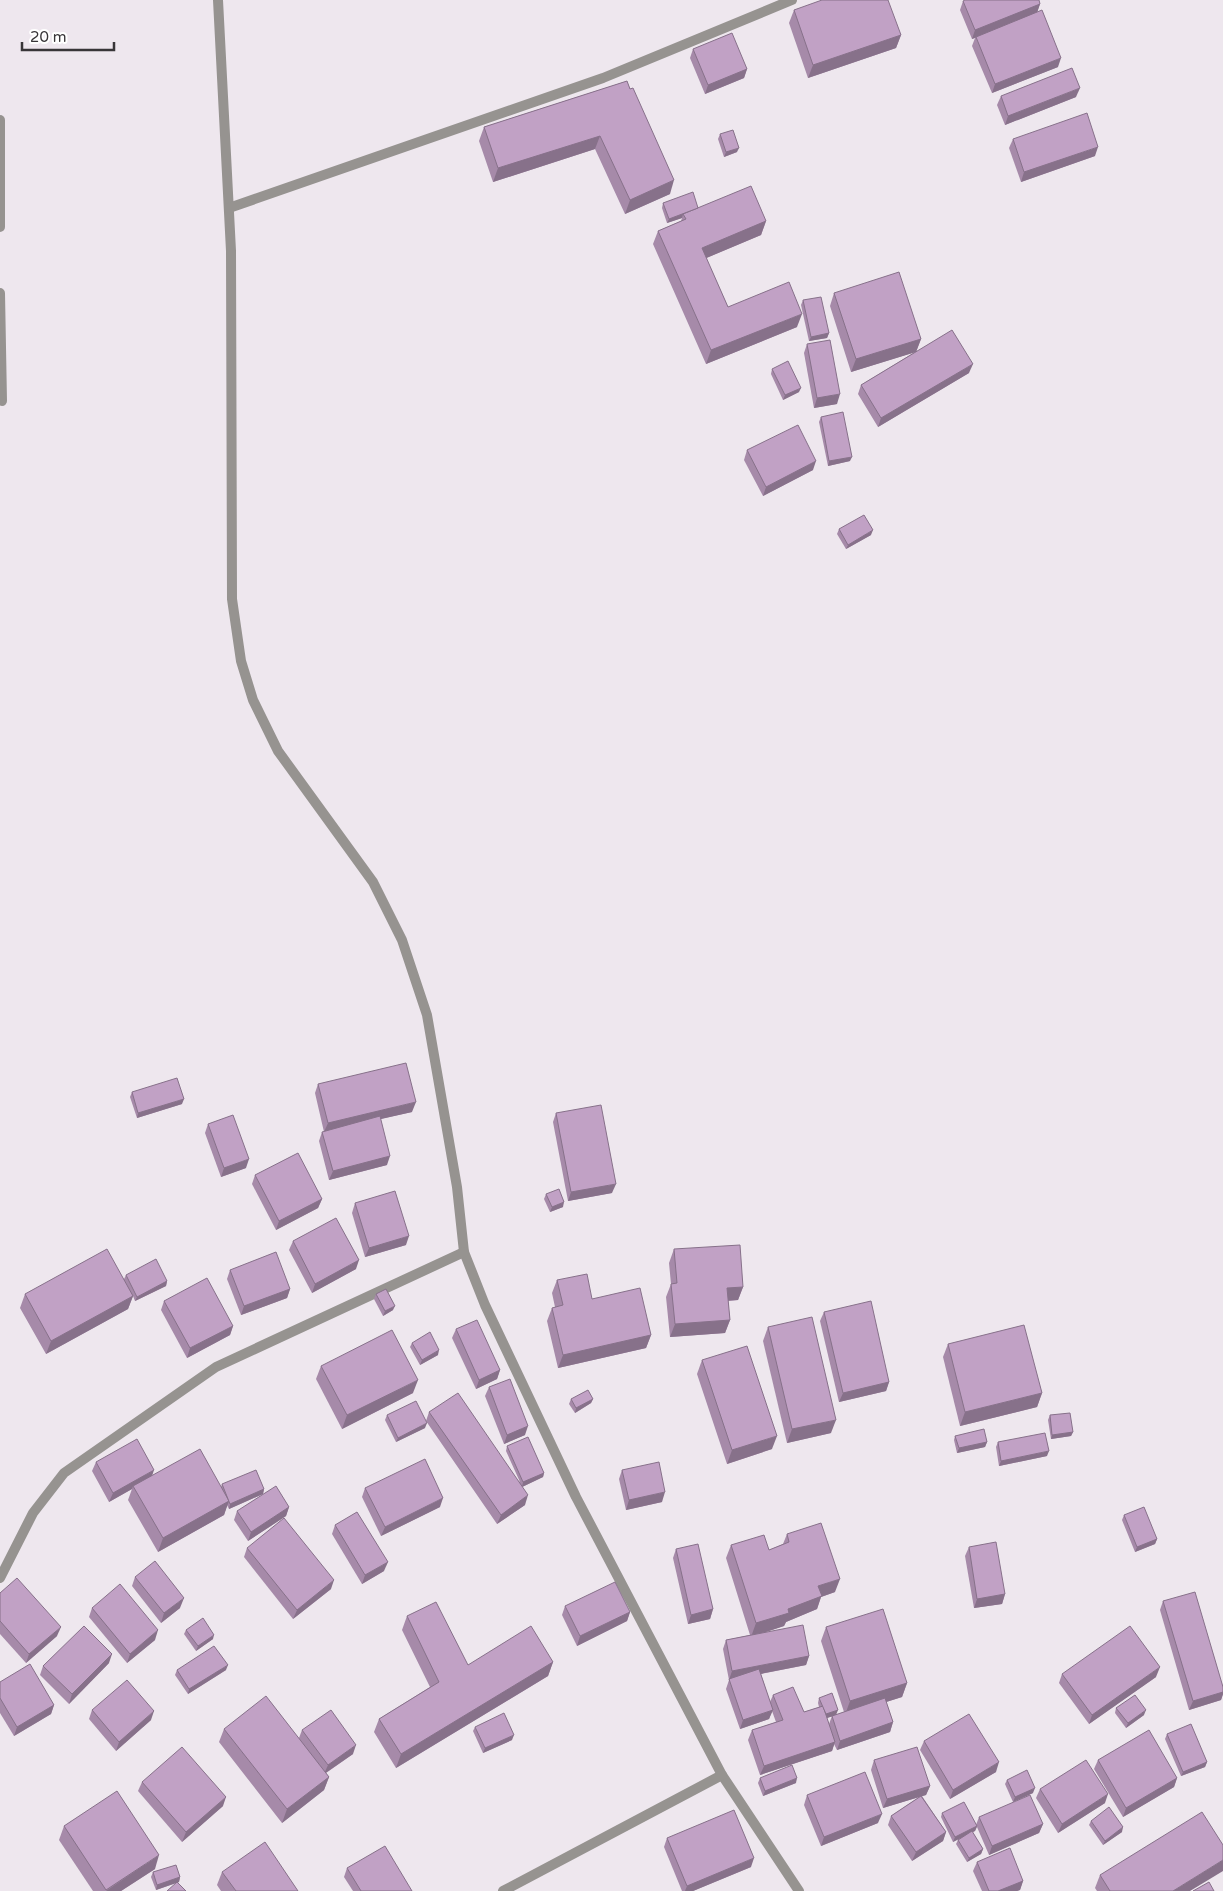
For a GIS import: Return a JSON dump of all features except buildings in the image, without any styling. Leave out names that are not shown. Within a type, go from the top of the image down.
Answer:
[{"type":"street","points":[[218,0],[229,208],[232,599],[241,661],[253,700],[278,751],[373,882],[402,940],[427,1015],[457,1187],[464,1252],[485,1305],[576,1498],[722,1775],[799,1891]]},
{"type":"street","points":[[229,208],[602,78],[792,0]]},
{"type":"street","points":[[0,120],[0,227]]},
{"type":"street","points":[[0,293],[2,401]]},
{"type":"street","points":[[0,1578],[33,1513],[64,1473],[216,1367],[464,1252]]},
{"type":"street","points":[[503,1891],[722,1775]]}]
